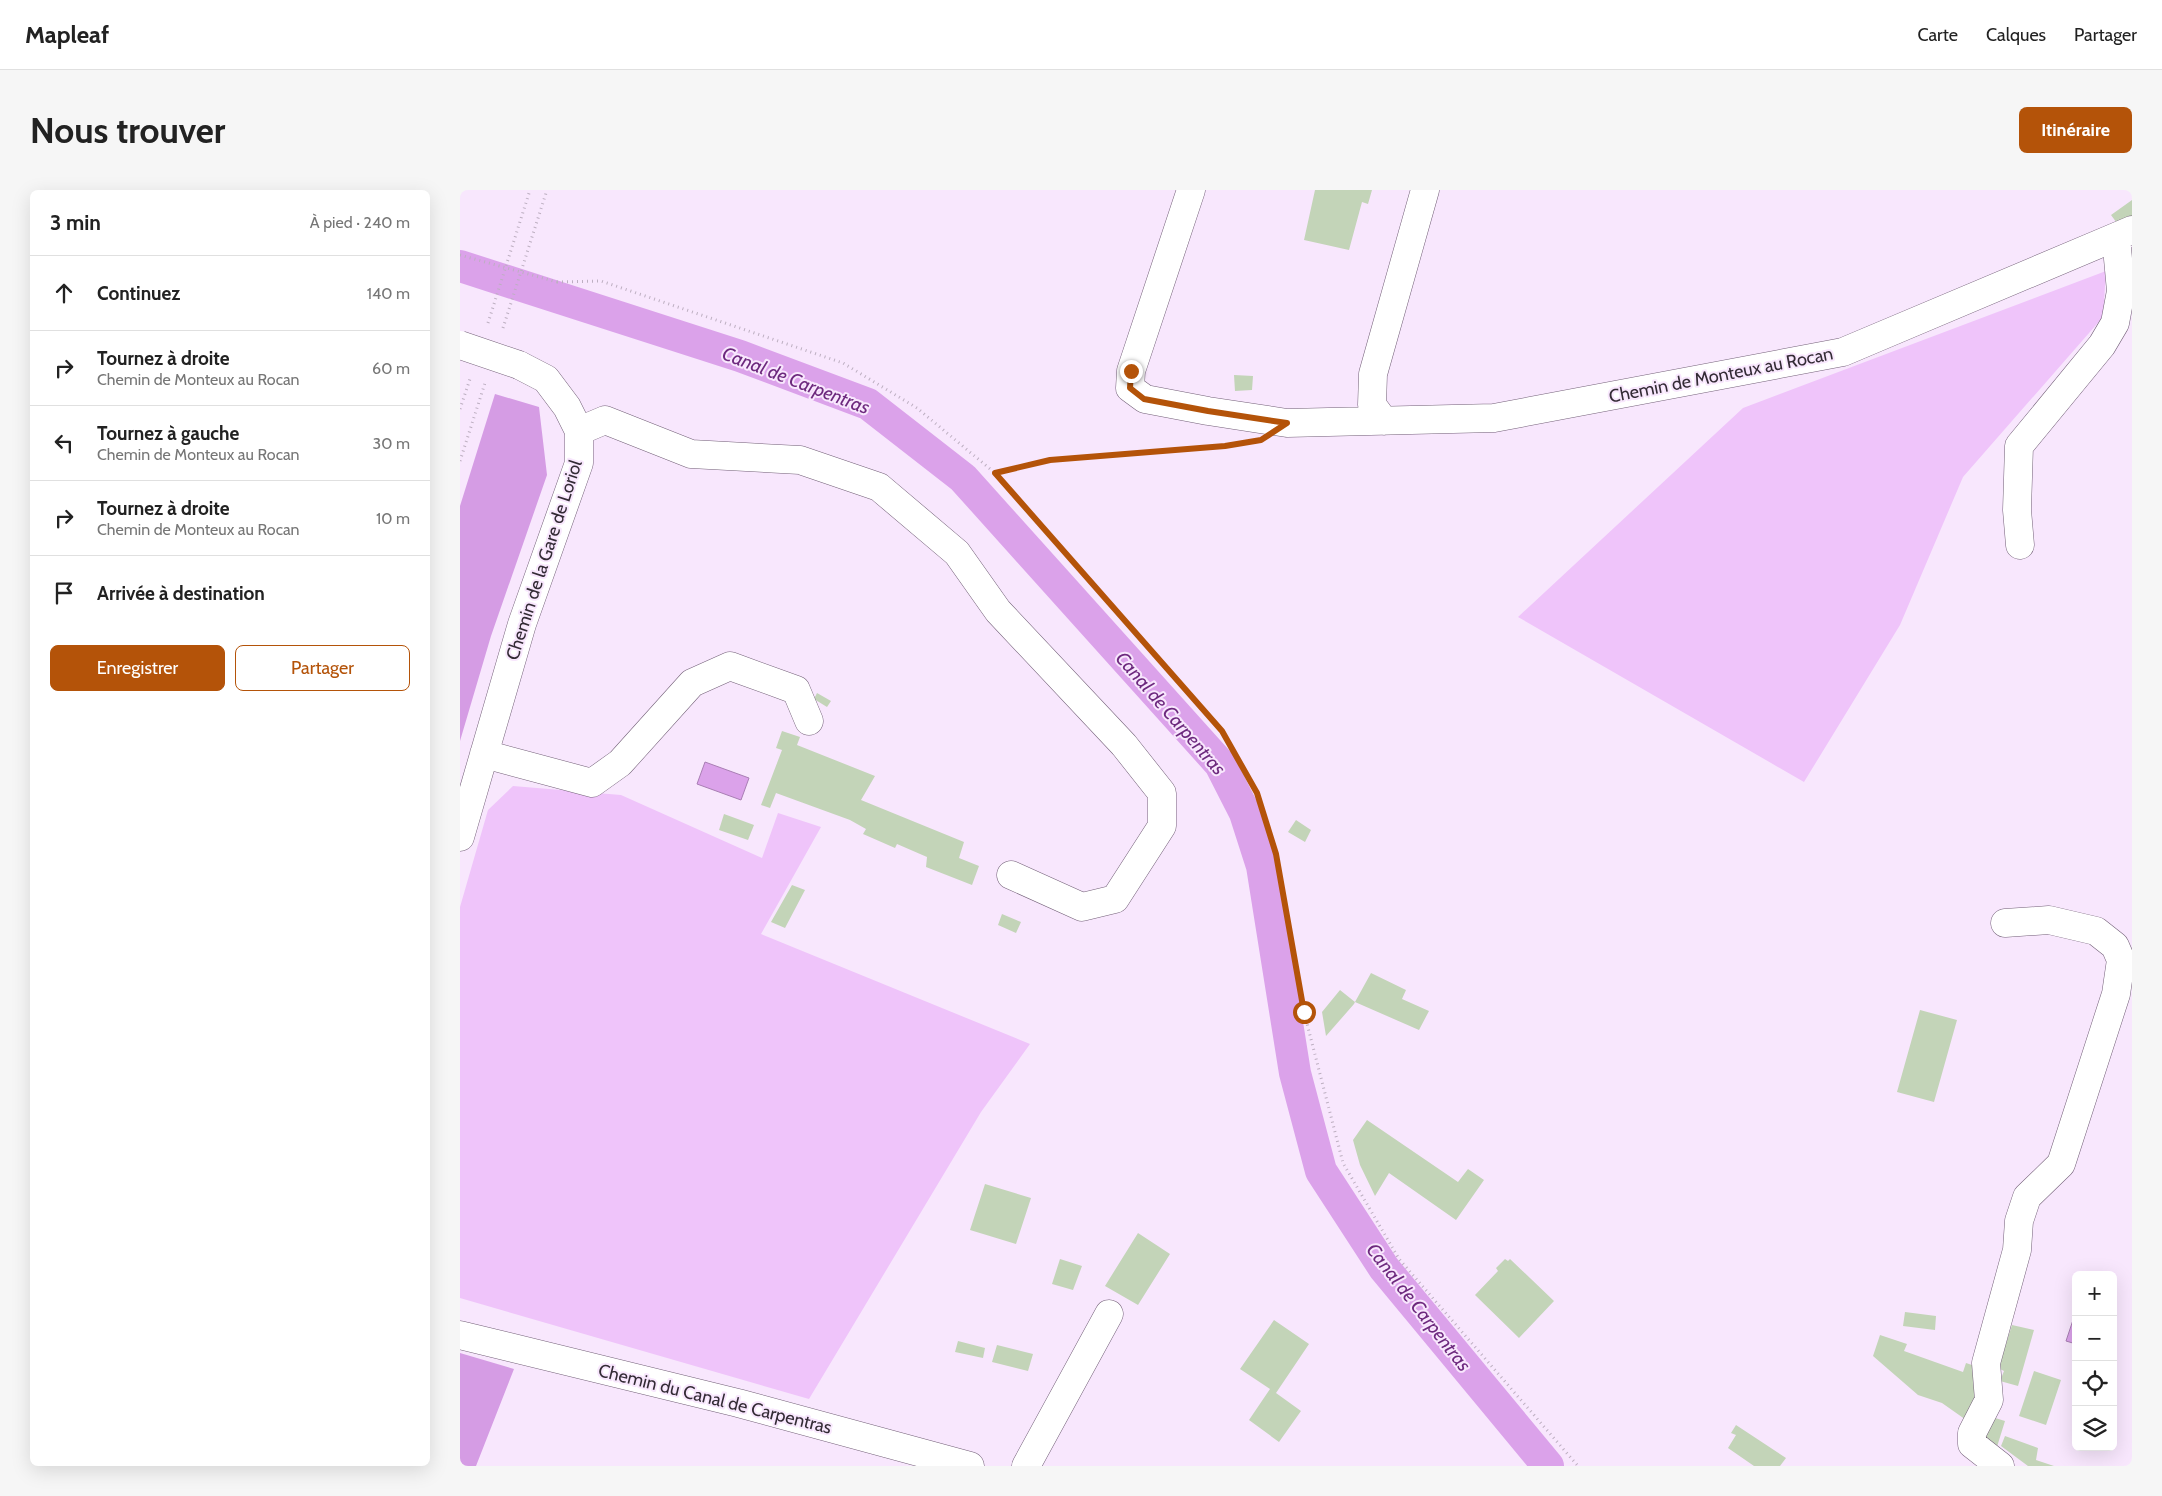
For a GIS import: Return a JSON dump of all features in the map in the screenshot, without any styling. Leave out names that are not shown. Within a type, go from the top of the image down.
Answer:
[{"type":"street","name":"Chemin de Monteux au Rocan","points":[[1191,190],[1131,371],[1130,388],[1144,399],[1287,423],[1494,418],[1842,352],[2124,234]]},
{"type":"street","points":[[1384,421],[1372,405],[1373,374],[1425,190]]},
{"type":"street","points":[[2020,546],[2017,510],[2019,446],[2102,345],[2115,323],[2121,291],[2124,234]]},
{"type":"street","name":"Chemin de la Gare de Loriol","points":[[460,345],[519,365],[546,379],[567,407],[579,431],[579,463],[522,624],[460,837]]},
{"type":"street","points":[[579,431],[605,420],[690,454],[800,460],[879,487],[957,553],[998,611],[1124,745],[1162,793],[1162,826],[1115,899],[1082,907],[1011,875]]},
{"type":"street","points":[[484,754],[592,783],[620,762],[692,683],[730,666],[796,690],[809,721]]},
{"type":"street","points":[[2000,1466],[1972,1444],[1972,1433],[1988,1400],[1986,1363],[2017,1250],[2019,1221],[2027,1196],[2061,1164],[2116,994],[2121,960],[2115,946],[2096,931],[2049,920],[2005,923]]},
{"type":"street","points":[[1026,1466],[1108,1314]]},
{"type":"street","name":"Chemin du Canal de Carpentras","points":[[460,1335],[738,1403],[970,1466]]},
{"type":"path","points":[[487,325],[530,190]]},
{"type":"path","points":[[460,255],[557,282],[601,282],[843,364],[916,408],[995,473],[1222,731],[1257,793],[1276,854],[1304,1012],[1343,1163],[1399,1259],[1578,1466]]},
{"type":"path","points":[[460,409],[472,372]]},
{"type":"path","points":[[995,473],[1050,460],[1234,444]]},
{"type":"shaded area","points":[[2106,271],[2103,317],[1963,477],[1900,625],[1804,782],[1518,617],[1743,408]]},
{"type":"shaded area","points":[[495,394],[539,407],[547,475],[491,636],[460,741],[460,506]]},
{"type":"shaded area","points":[[705,762],[749,778],[741,800],[697,784]]},
{"type":"shaded area","points":[[513,786],[621,795],[762,858],[778,813],[821,827],[761,934],[1030,1044],[981,1112],[809,1399],[460,1298],[460,907],[488,810]]},
{"type":"shaded area","points":[[2072,1323],[2072,1343],[2066,1341]]},
{"type":"shaded area","points":[[460,1353],[514,1369],[476,1466],[460,1466]]},
{"type":"building","points":[[1315,190],[1372,190],[1368,204],[1362,202],[1349,250],[1304,240]]},
{"type":"building","points":[[2132,200],[2132,223],[2122,230],[2111,215]]},
{"type":"building","points":[[1234,375],[1253,376],[1252,390],[1235,391]]},
{"type":"building","points":[[817,693],[831,701],[827,707],[814,699]]},
{"type":"building","points":[[782,731],[800,737],[797,745],[875,776],[861,800],[964,842],[959,858],[979,866],[972,885],[926,867],[927,857],[897,844],[895,848],[863,834],[866,829],[850,820],[776,793],[770,808],[761,805],[782,750],[776,748]]},
{"type":"building","points":[[724,814],[754,825],[748,840],[719,830]]},
{"type":"building","points":[[1296,820],[1311,830],[1305,842],[1288,832]]},
{"type":"building","points":[[792,885],[805,890],[785,928],[771,922]]},
{"type":"building","points":[[1002,914],[1021,922],[1016,933],[998,925]]},
{"type":"building","points":[[1371,973],[1406,990],[1402,999],[1429,1011],[1419,1030],[1355,1002]]},
{"type":"building","points":[[1340,990],[1355,1002],[1326,1036],[1322,1012]]},
{"type":"building","points":[[1920,1010],[1957,1020],[1934,1102],[1897,1092]]},
{"type":"building","points":[[1367,1120],[1458,1182],[1468,1169],[1484,1180],[1456,1220],[1389,1173],[1375,1196],[1360,1165],[1353,1140]]},
{"type":"building","points":[[985,1184],[1031,1198],[1016,1244],[970,1230]]},
{"type":"building","points":[[1138,1233],[1170,1254],[1138,1305],[1105,1286]]},
{"type":"building","points":[[1060,1259],[1082,1266],[1073,1290],[1052,1284]]},
{"type":"building","points":[[1505,1259],[1508,1261],[1510,1259],[1554,1301],[1519,1338],[1475,1295],[1498,1271],[1496,1268]]},
{"type":"building","points":[[1905,1312],[1936,1316],[1935,1330],[1903,1326]]},
{"type":"building","points":[[1274,1320],[1309,1344],[1276,1393],[1301,1411],[1279,1442],[1249,1420],[1270,1389],[1240,1369]]},
{"type":"building","points":[[2012,1325],[2034,1330],[2018,1386],[2000,1381],[2004,1371],[1998,1368]]},
{"type":"building","points":[[1880,1335],[1907,1344],[1904,1351],[1963,1372],[1966,1363],[1978,1367],[1973,1380],[1983,1384],[1969,1422],[1942,1403],[1918,1395],[1873,1356]]},
{"type":"building","points":[[958,1341],[985,1348],[983,1358],[955,1352]]},
{"type":"building","points":[[997,1345],[1033,1354],[1028,1371],[992,1362]]},
{"type":"building","points":[[2034,1371],[2061,1380],[2046,1425],[2019,1416]]},
{"type":"building","points":[[1992,1417],[2005,1421],[1996,1450],[1983,1442]]},
{"type":"building","points":[[1736,1425],[1786,1458],[1780,1466],[1754,1466],[1728,1448],[1736,1435],[1731,1433]]},
{"type":"building","points":[[2005,1436],[2038,1448],[2036,1460],[2054,1466],[2028,1466],[2001,1446]]},
{"type":"waterway","name":"Canal de Carpentras","points":[[460,266],[740,356],[868,404],[963,478],[1220,764],[1245,813],[1262,866],[1295,1073],[1321,1171],[1384,1268],[1548,1466]]},
{"type":"route","points":[[1131,371],[1130,388],[1144,399],[1287,423],[1261,440],[1225,446],[1050,460],[995,473],[1222,731],[1257,793],[1276,854],[1304,1012]]}]
